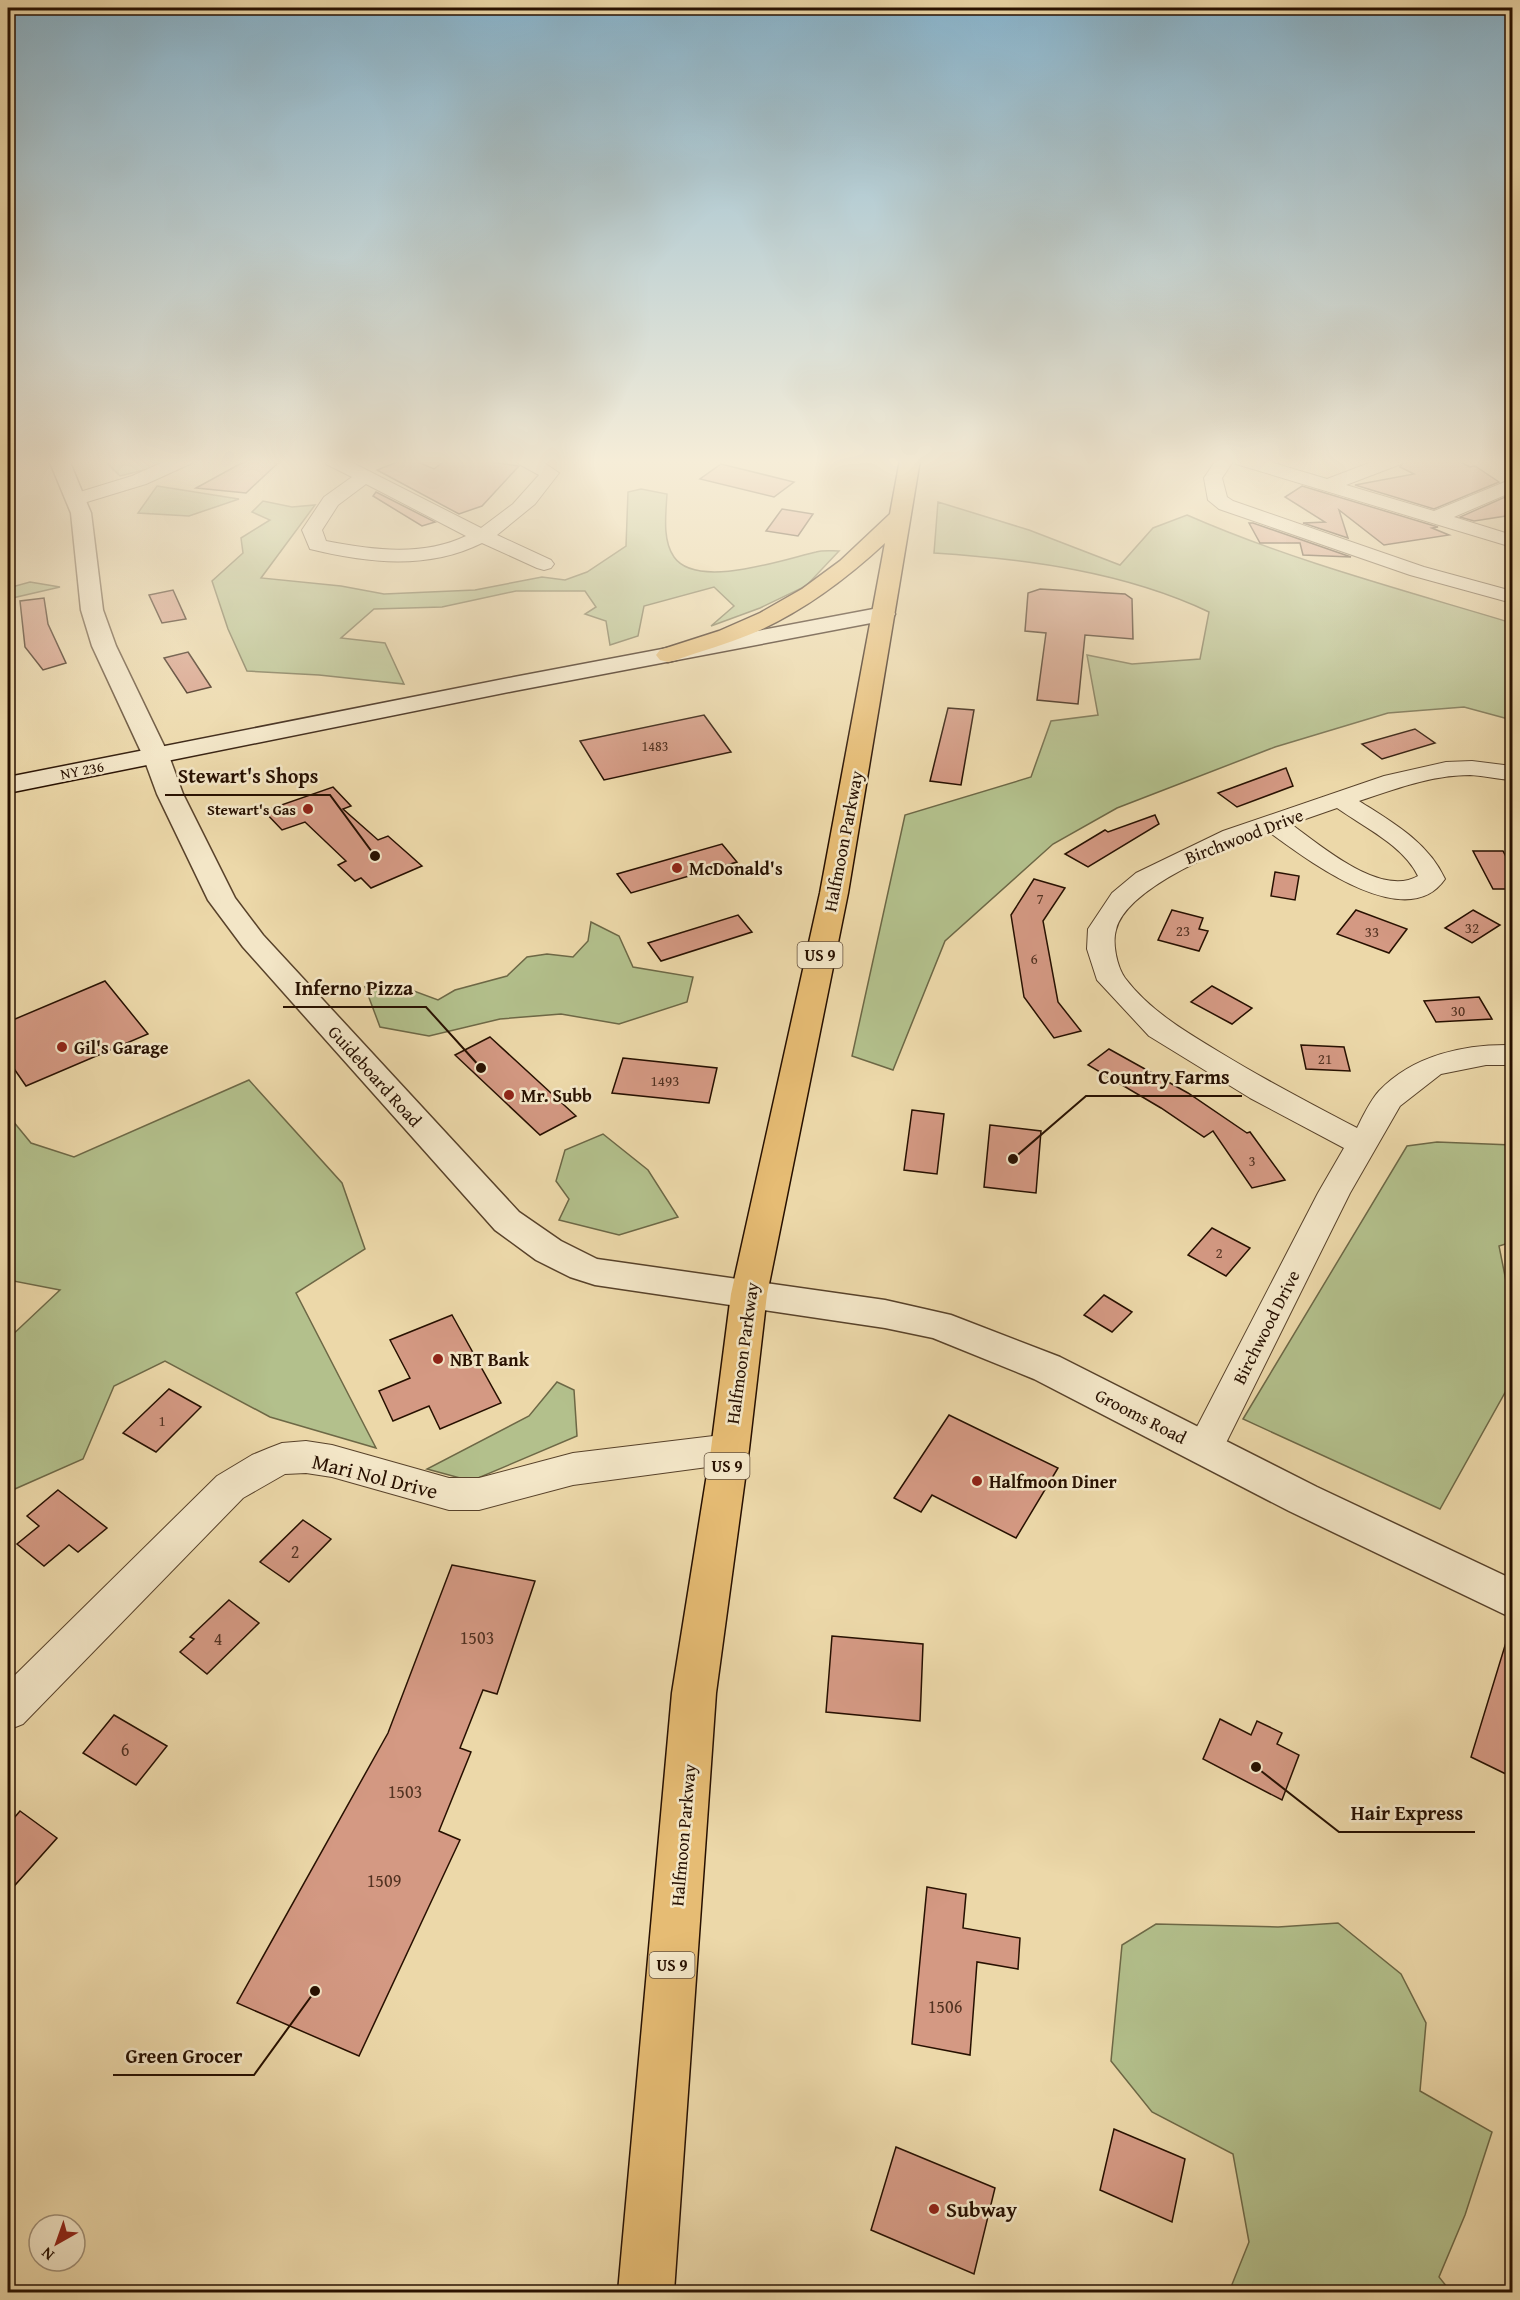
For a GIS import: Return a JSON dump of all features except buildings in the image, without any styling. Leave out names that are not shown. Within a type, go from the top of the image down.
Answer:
[{"type":"main road","points":[[668,655],[745,629],[787,607],[828,582],[847,567]]},
{"type":"main road","name":"Halfmoon Parkway","points":[[646,2292],[694,1693],[730,1449],[749,1294],[834,893],[892,567]]},
{"type":"street","name":"Guideboard Road","points":[[87,567],[92,610],[104,646],[156,756],[170,794],[222,900],[253,941],[507,1221],[542,1248],[571,1264],[587,1269],[657,1282],[749,1294]]},
{"type":"street","points":[[1407,567],[1512,597]]},
{"type":"street","name":"NY 236","points":[[8,785],[884,614]]},
{"type":"street","name":"Birchwood Drive","points":[[1364,1145],[1261,1091],[1159,1029],[1111,980],[1101,949],[1102,929],[1108,915],[1120,899],[1145,879],[1232,836],[1274,824],[1393,781],[1446,769],[1472,768],[1512,773]]},
{"type":"street","points":[[1274,824],[1347,874],[1377,887],[1394,891],[1410,891],[1423,888],[1432,879],[1430,871],[1419,855],[1340,799]]},
{"type":"street","name":"Birchwood Drive","points":[[1205,1448],[1334,1193],[1389,1099],[1432,1066],[1486,1055],[1512,1055]]},
{"type":"street","name":"Grooms Road","points":[[749,1294],[885,1314],[938,1325],[1047,1368],[1303,1499],[1512,1599]]},
{"type":"street","name":"Mari Nol Drive","points":[[8,1710],[230,1487],[265,1466],[282,1459],[306,1458],[332,1461],[449,1494],[479,1494],[573,1470],[730,1449]]},
{"type":"green space","points":[[227,567],[269,567],[261,578],[341,586],[384,594],[475,590],[542,577],[565,580],[594,567],[686,567],[721,572],[754,567],[824,567],[806,586],[760,608],[711,626],[734,606],[714,587],[644,606],[638,636],[610,645],[606,621],[585,614],[596,607],[585,591],[516,591],[442,607],[374,609],[341,638],[385,643],[404,684],[319,675],[247,671],[228,629],[212,581]]},
{"type":"green space","points":[[1059,567],[1328,567],[1512,623],[1512,720],[1464,707],[1388,713],[1275,747],[1117,808],[1053,844],[945,941],[893,1070],[852,1056],[905,815],[1031,777],[1051,721],[1098,715],[1087,655],[1132,664],[1200,659],[1209,612],[1144,587]]},
{"type":"green space","points":[[30,582],[60,587],[8,599],[8,588]]},
{"type":"green space","points":[[591,922],[619,936],[633,967],[693,977],[687,1002],[619,1024],[561,1014],[500,1019],[429,1036],[380,1027],[365,987],[395,984],[438,1000],[455,990],[507,976],[527,957],[547,954],[573,957],[588,941]]},
{"type":"green space","points":[[249,1080],[342,1183],[365,1249],[296,1293],[376,1448],[270,1417],[165,1361],[114,1386],[83,1459],[8,1492],[8,1339],[60,1290],[8,1280],[8,1243],[12,1239],[8,1232],[8,1115],[31,1143],[74,1157]]},
{"type":"green space","points":[[603,1134],[648,1170],[678,1217],[619,1235],[559,1220],[569,1199],[556,1181],[565,1150]]},
{"type":"green space","points":[[1437,1142],[1512,1145],[1512,1242],[1499,1246],[1512,1311],[1512,1380],[1440,1509],[1243,1419],[1407,1146]]},
{"type":"green space","points":[[557,1382],[574,1390],[577,1436],[471,1481],[427,1469],[529,1416]]},
{"type":"green space","points":[[1338,1923],[1401,1974],[1426,2023],[1420,2091],[1492,2132],[1465,2215],[1439,2277],[1451,2292],[1229,2292],[1249,2242],[1233,2154],[1152,2112],[1111,2061],[1122,1945],[1156,1924],[1278,1927]]},
{"type":"place","name":"Stewart's Gas","points":[[308,809]]},
{"type":"place","name":"Stewart's Shops","points":[[375,856]]},
{"type":"place","name":"McDonald's","points":[[677,868]]},
{"type":"place","name":"Gil's Garage","points":[[62,1047]]},
{"type":"place","name":"Inferno Pizza","points":[[481,1068]]},
{"type":"place","name":"Mr. Subb","points":[[509,1095]]},
{"type":"place","name":"Country Farms","points":[[1013,1159]]},
{"type":"place","name":"NBT Bank","points":[[438,1359]]},
{"type":"place","name":"Halfmoon Diner","points":[[977,1481]]},
{"type":"place","name":"Hair Express","points":[[1256,1767]]},
{"type":"place","name":"Green Grocer","points":[[315,1991]]},
{"type":"place","name":"Subway","points":[[934,2209]]}]
